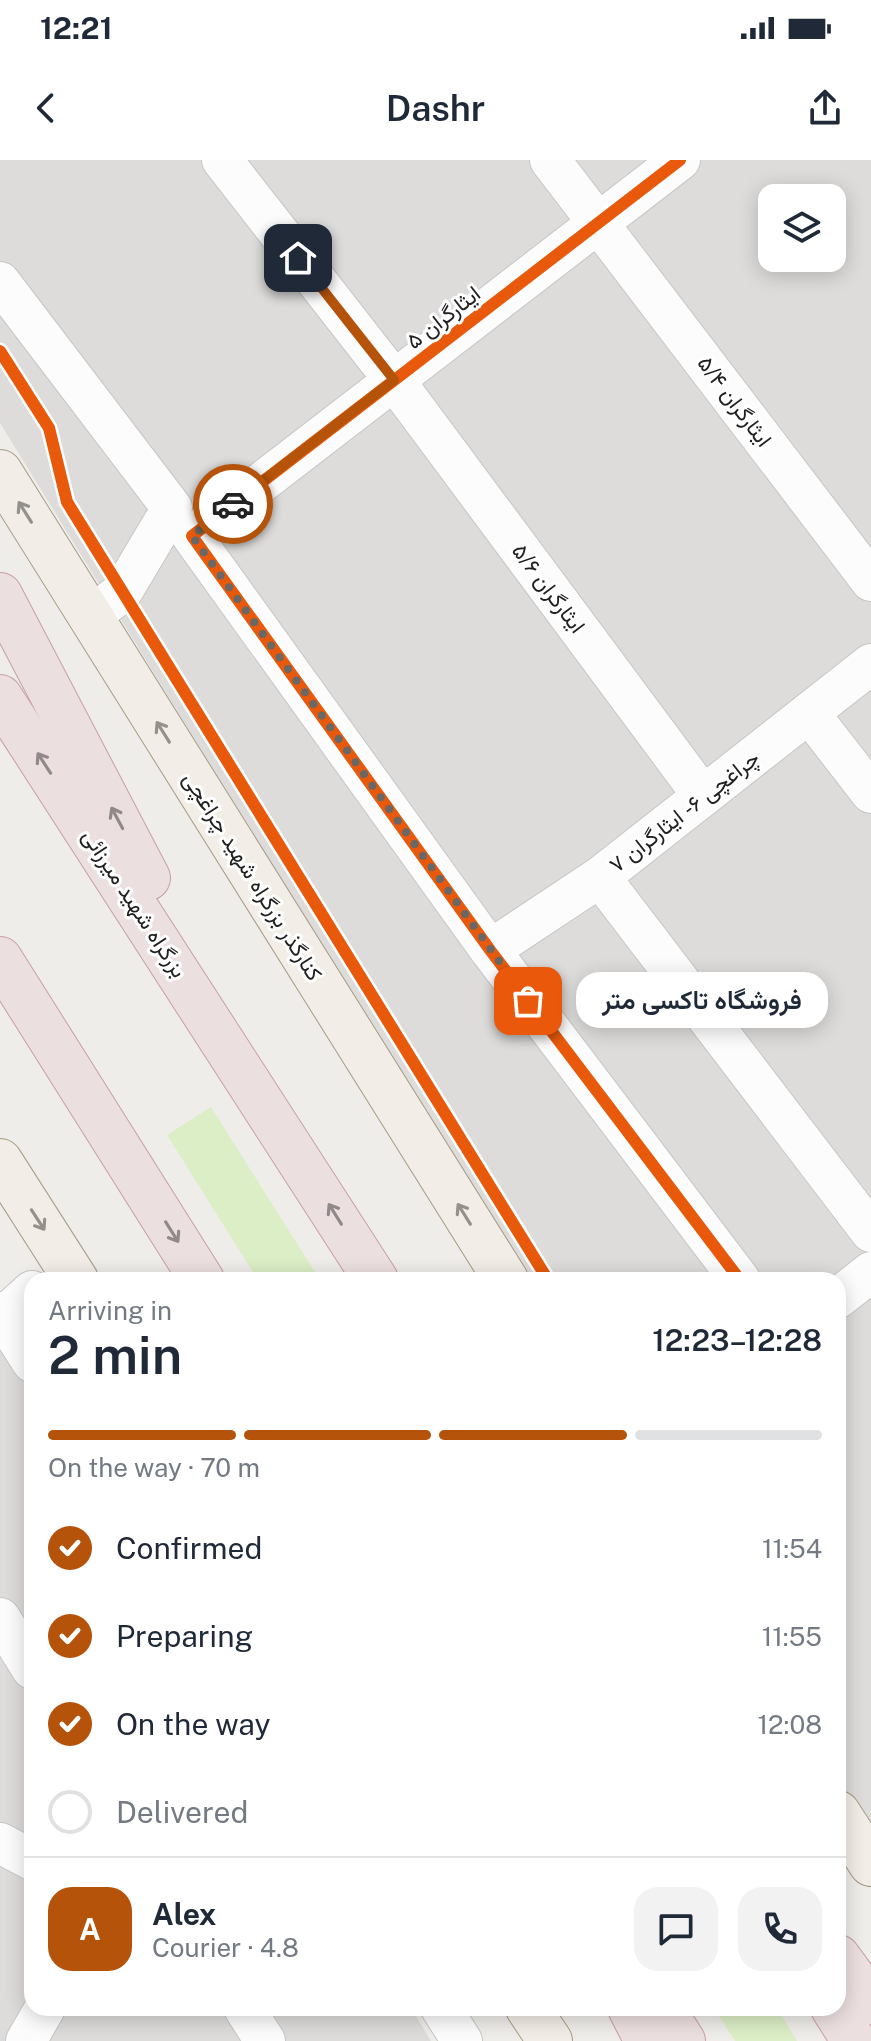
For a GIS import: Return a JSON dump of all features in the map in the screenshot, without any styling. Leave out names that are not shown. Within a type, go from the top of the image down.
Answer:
[{"type":"highway","points":[[0,595],[269,1110],[371,1272]]},
{"type":"highway","name":"بزرگراه شهید میرزائی","points":[[0,697],[269,1110]]},
{"type":"highway","points":[[0,959],[197,1272]]},
{"type":"highway","points":[[0,993],[141,1184]]},
{"type":"highway","points":[[846,1968],[871,2002]]},
{"type":"highway","points":[[634,2016],[647,2041]]},
{"type":"highway","points":[[667,2016],[683,2041]]},
{"type":"highway","points":[[838,2016],[854,2041]]},
{"type":"main road","name":"کنارگذر بزرگراه شهید چراغچی","points":[[0,472],[501,1272]]},
{"type":"main road","points":[[0,1161],[60,1272]]},
{"type":"main road","points":[[846,1825],[871,1864]]},
{"type":"main road","points":[[533,2016],[550,2041]]},
{"type":"street","name":"ایثارگران ۵/۶","points":[[222,160],[394,380],[703,796]]},
{"type":"street","name":"ایثارگران ۵/۴","points":[[550,160],[600,221],[871,581]]},
{"type":"street","name":"ایثارگران ۵","points":[[90,617],[122,592],[182,522],[394,380],[680,160]]},
{"type":"street","points":[[0,282],[182,522],[490,950],[734,1272]]},
{"type":"street","name":"چراغچی ۶ - ایثارگران ۷","points":[[490,950],[600,877],[871,664]]},
{"type":"street","points":[[809,713],[871,793]]},
{"type":"street","points":[[600,877],[871,1232]]},
{"type":"street","points":[[846,1292],[871,1272]]},
{"type":"street","points":[[9,1310],[24,1344]]},
{"type":"street","points":[[0,1618],[24,1656]]},
{"type":"street","points":[[0,1843],[24,1856]]},
{"type":"street","points":[[26,2041],[40,2016]]},
{"type":"street","points":[[249,2016],[265,2041]]},
{"type":"street","points":[[446,2016],[462,2041]]},
{"type":"shaded area","points":[[0,160],[871,160],[871,1839],[846,1798],[846,1272],[522,1272],[0,423]]},
{"type":"shaded area","points":[[0,1325],[24,1365],[24,2016],[416,2016],[431,2041],[0,2041]]},
{"type":"green space","points":[[211,1107],[315,1272],[253,1272],[167,1135]]},
{"type":"green space","points":[[719,2016],[782,2016],[797,2041],[735,2041]]},
{"type":"cycle path","points":[[680,160],[192,536],[490,950],[734,1272]]},
{"type":"cycle path","points":[[0,351],[49,428],[67,502],[543,1272]]},
{"type":"way so far","points":[[233,504],[192,536],[528,1001]]},
{"type":"place","name":"فروشگاه تاکسی متر","points":[[528,1001]]},
{"type":"route","points":[[233,504],[394,380],[298,258]]}]
